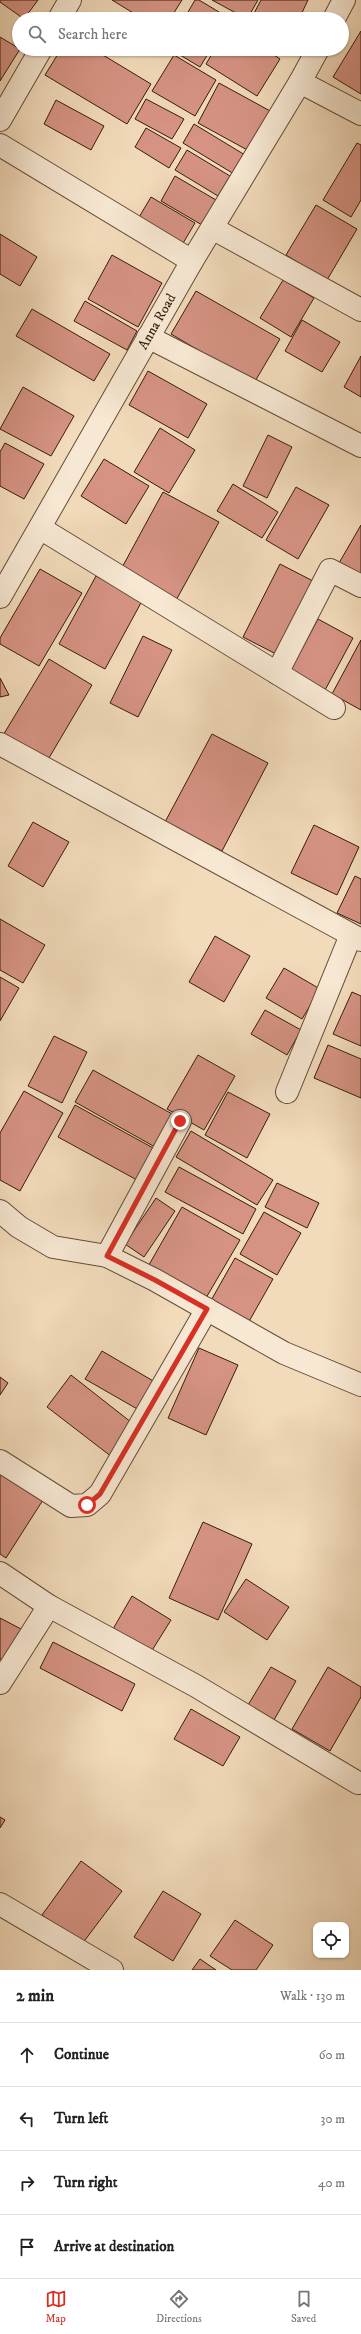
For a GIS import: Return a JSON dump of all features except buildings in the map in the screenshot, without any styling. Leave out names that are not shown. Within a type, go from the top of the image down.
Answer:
[{"type":"street","points":[[63,12],[70,0]]},
{"type":"street","points":[[338,12],[344,0]]},
{"type":"street","points":[[0,120],[37,56]]},
{"type":"street","name":"Anna Road","points":[[0,598],[192,261],[314,56]]},
{"type":"street","points":[[300,82],[361,114]]},
{"type":"street","points":[[0,145],[192,261]]},
{"type":"street","points":[[212,228],[361,310]]},
{"type":"street","points":[[148,337],[361,446]]},
{"type":"street","points":[[40,528],[334,708]]},
{"type":"street","points":[[277,673],[330,570],[361,586]]},
{"type":"street","points":[[0,744],[356,938],[286,1092]]},
{"type":"street","points":[[107,1256],[180,1121]]},
{"type":"street","points":[[0,1211],[19,1227],[53,1248],[107,1256],[155,1280],[284,1353],[361,1385]]},
{"type":"street","points":[[0,1461],[71,1506],[87,1505],[100,1494],[207,1309]]},
{"type":"street","points":[[0,1573],[49,1606],[196,1686],[358,1783]]},
{"type":"street","points":[[0,1683],[49,1606]]},
{"type":"street","points":[[0,1904],[112,1970]]},
{"type":"route","points":[[87,1505],[100,1494],[207,1309],[155,1280],[107,1256],[180,1121]]}]
